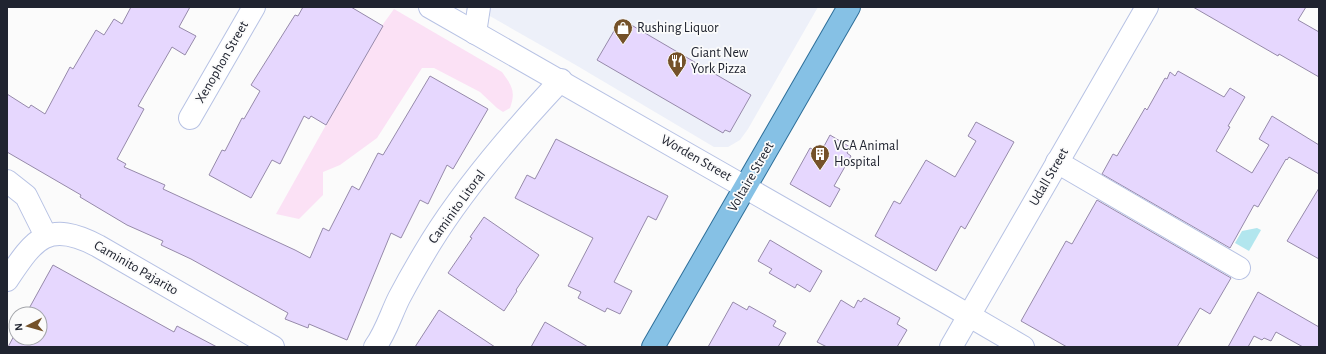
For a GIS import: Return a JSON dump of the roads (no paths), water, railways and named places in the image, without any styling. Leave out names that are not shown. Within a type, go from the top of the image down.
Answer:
[{"type":"main road","name":"Voltaire Street","points":[[653,347],[849,7]]},
{"type":"street","name":"Xenophon Street","points":[[190,118],[254,7]]},
{"type":"street","name":"Worden Street","points":[[430,7],[560,80],[1023,347]]},
{"type":"street","points":[[475,33],[479,7]]},
{"type":"street","name":"Udall Street","points":[[951,347],[1147,7]]},
{"type":"street","name":"Caminito Litoral","points":[[376,347],[400,297],[431,242],[505,142],[560,80]]},
{"type":"street","points":[[1057,162],[1239,268]]},
{"type":"street","points":[[7,181],[26,196],[46,236],[33,244],[7,280]]},
{"type":"street","name":"Caminito Pajarito","points":[[46,236],[68,234],[88,240],[273,347]]},
{"type":"water","points":[[1257,228],[1261,230],[1249,251],[1235,243],[1242,231]]},
{"type":"place","name":"Rushing Liquor","points":[[623,45]]},
{"type":"place","name":"Giant New York Pizza","points":[[677,78]]},
{"type":"place","name":"VCA Animal Hospital","points":[[820,171]]}]
